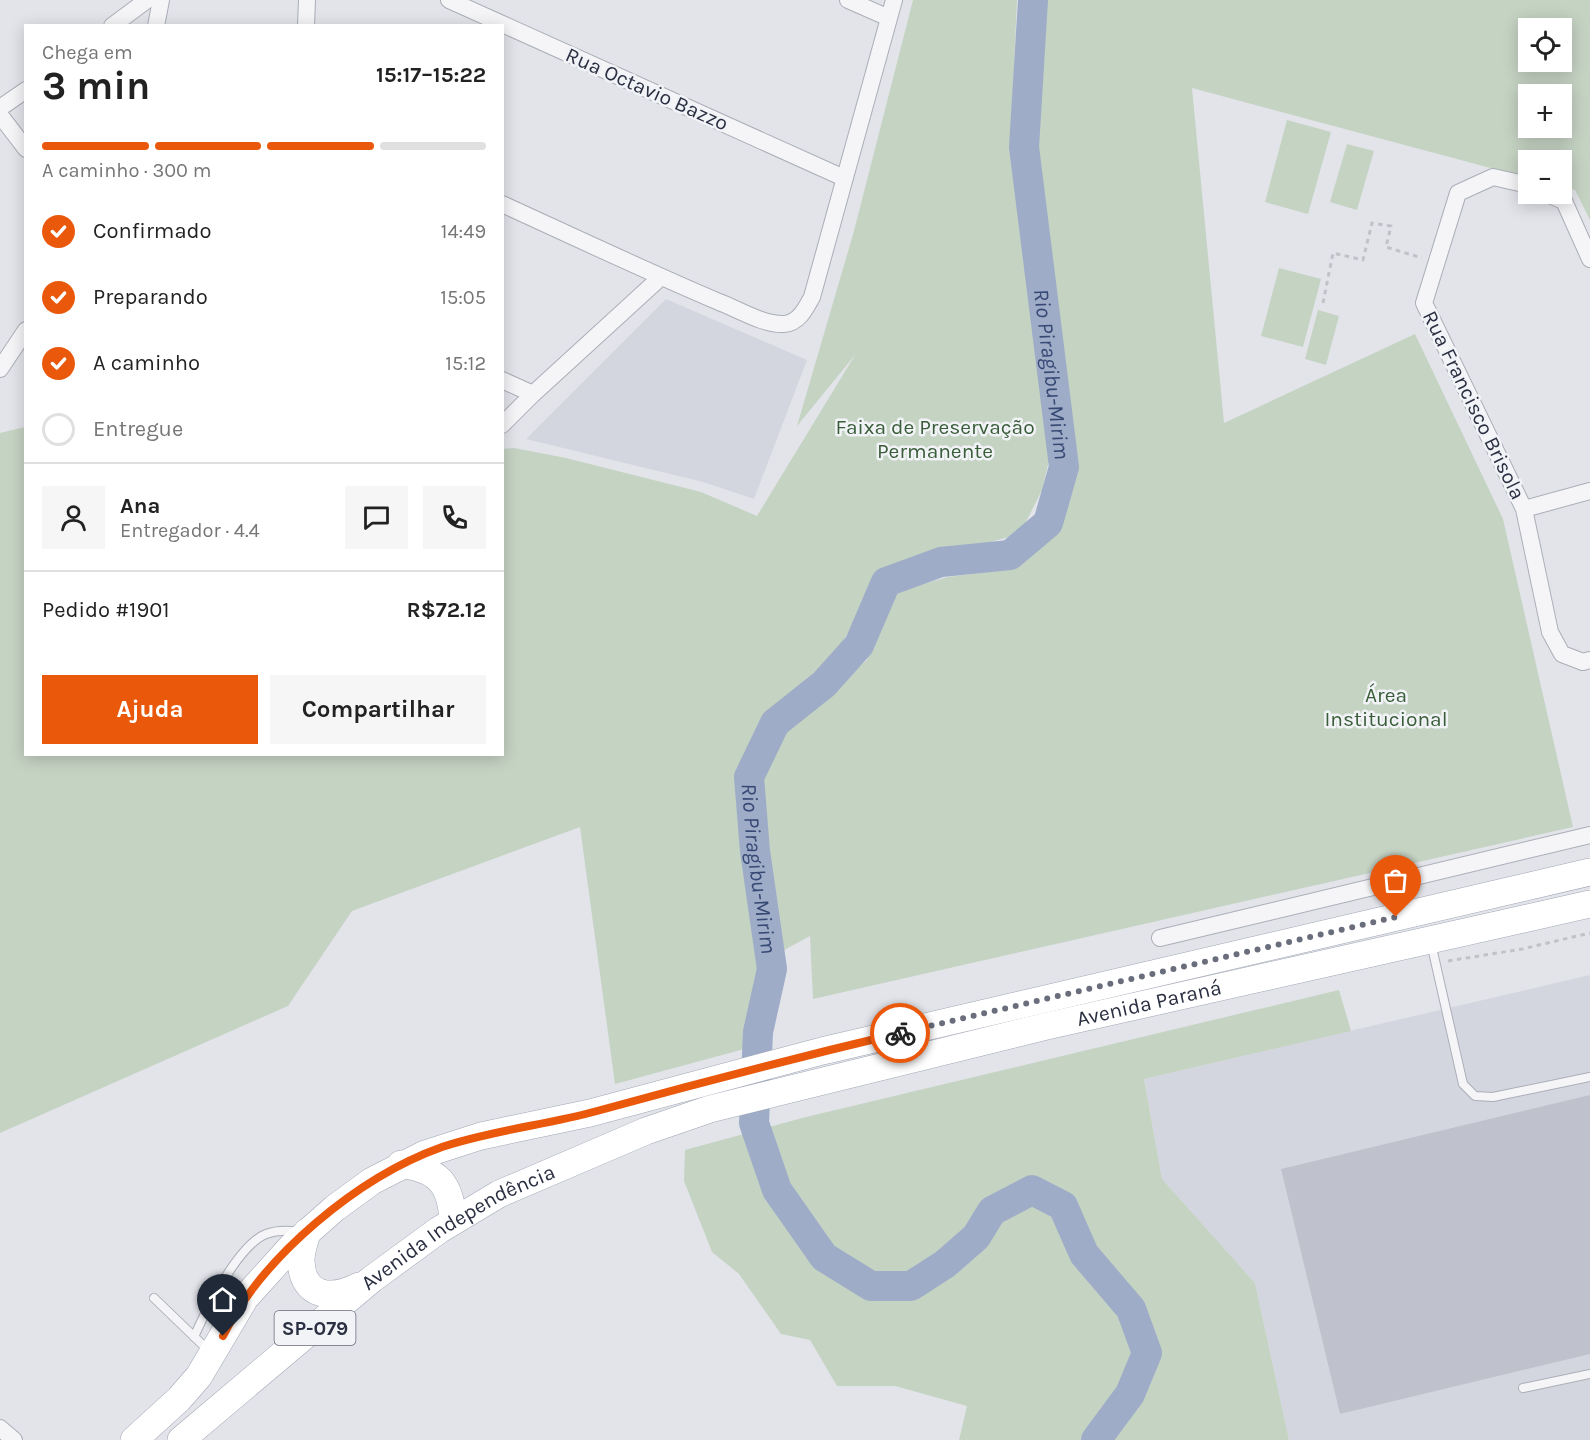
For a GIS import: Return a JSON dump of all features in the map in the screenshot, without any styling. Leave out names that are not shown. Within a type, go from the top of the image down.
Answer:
[{"type":"main road","name":"Avenida Paraná","points":[[401,1164],[481,1136],[590,1113],[822,1051],[1590,872]]},
{"type":"main road","name":"Avenida Paraná","points":[[710,1109],[1059,1024],[1590,904]]},
{"type":"main road","name":"Avenida Independência","points":[[181,1440],[372,1279],[453,1221],[500,1194],[646,1131],[710,1109]]},
{"type":"main road","points":[[401,1164],[425,1168],[441,1179],[449,1194],[453,1221]]},
{"type":"main road","name":"SP-079","points":[[134,1440],[179,1399],[204,1346],[307,1232],[363,1188],[401,1164]]},
{"type":"main road","points":[[307,1232],[301,1258],[303,1275],[313,1290],[329,1295],[344,1293],[372,1279]]},
{"type":"street","points":[[115,24],[147,0]]},
{"type":"street","points":[[156,24],[161,0]]},
{"type":"street","points":[[306,24],[308,0]]},
{"type":"street","name":"Rua Octavio Bazzo","points":[[449,0],[502,24]]},
{"type":"street","points":[[848,0],[889,18]]},
{"type":"street","points":[[504,205],[661,277],[764,320],[784,324],[792,321],[804,313],[812,297],[894,0]]},
{"type":"street","name":"Rua Octavio Bazzo","points":[[504,25],[844,178]]},
{"type":"street","points":[[0,108],[24,91]]},
{"type":"street","points":[[0,115],[24,146]]},
{"type":"street","name":"Rua Francisco Brisola","points":[[1518,183],[1493,177],[1458,193],[1424,303],[1524,509],[1550,632],[1562,654],[1583,662],[1590,660]]},
{"type":"street","points":[[1565,204],[1590,259]]},
{"type":"street","points":[[504,423],[533,393],[661,277]]},
{"type":"street","points":[[3,357],[24,332]]},
{"type":"street","points":[[504,381],[533,393]]},
{"type":"street","points":[[1524,509],[1590,491]]},
{"type":"street","points":[[1160,938],[1590,835]]},
{"type":"street","points":[[0,1428],[14,1440]]},
{"type":"lane","points":[[1430,940],[1463,1084],[1475,1096],[1493,1097],[1590,1077]]},
{"type":"lane","points":[[154,1298],[204,1346]]},
{"type":"lane","points":[[1523,1388],[1590,1374]]},
{"type":"path","points":[[1323,303],[1333,253],[1363,260],[1372,224],[1391,226],[1386,247],[1436,262]]},
{"type":"shaded area","points":[[666,299],[807,360],[754,499],[703,482],[526,439]]},
{"type":"shaded area","points":[[1590,975],[1590,1440],[1289,1440],[1255,1283],[1162,1179],[1144,1079]]},
{"type":"green space","name":"Faixa de Preservação Permanente","points":[[913,0],[1017,0],[1011,135],[1051,452],[1042,490],[1020,534],[884,571],[835,655],[766,721],[736,769],[740,825],[759,968],[748,1048],[615,1084],[580,827],[352,911],[288,1006],[0,1133],[0,433],[24,427],[24,756],[504,756],[504,449],[514,448],[566,458],[701,492],[757,516],[855,355],[797,426],[854,231]]},
{"type":"green space","name":"Área Institucional","points":[[1044,0],[1590,0],[1590,220],[1575,190],[1572,189],[1572,150],[1518,150],[1518,175],[1192,88],[1224,423],[1415,334],[1503,519],[1573,827],[813,999],[810,936],[777,954],[764,843],[761,775],[784,731],[867,660],[892,593],[948,577],[1012,569],[1054,535],[1071,490],[1076,453],[1038,146]]},
{"type":"green space","points":[[1287,120],[1331,132],[1308,214],[1265,202]]},
{"type":"green space","points":[[1347,144],[1374,151],[1357,210],[1330,202]]},
{"type":"green space","points":[[1279,268],[1321,279],[1303,347],[1261,336]]},
{"type":"green space","points":[[1318,310],[1339,316],[1326,365],[1305,359]]},
{"type":"green space","points":[[1339,990],[1351,1031],[1144,1079],[1162,1179],[1255,1283],[1289,1440],[959,1440],[967,1406],[895,1386],[837,1386],[810,1340],[781,1334],[739,1274],[712,1252],[684,1181],[685,1150],[806,1117]]},
{"type":"building","points":[[1590,1095],[1590,1354],[1340,1414],[1281,1169]]},
{"type":"waterway","name":"Rio Piragibu-Mirim","points":[[1033,0],[1024,147],[1064,467],[1048,523],[1010,555],[941,562],[886,582],[859,645],[824,684],[775,723],[749,777],[755,851],[772,969],[758,1032],[754,1123],[777,1190],[824,1257],[871,1286],[911,1286],[945,1264],[976,1237],[992,1211],[1032,1190],[1063,1206],[1084,1254],[1131,1309],[1147,1353],[1130,1394],[1096,1440]]},
{"type":"way so far","points":[[900,1033],[1396,917]]},
{"type":"route","points":[[223,1336],[232,1316],[245,1298],[292,1246],[335,1208],[372,1181],[401,1164],[444,1147],[481,1136],[590,1113],[709,1080],[900,1033]]}]
